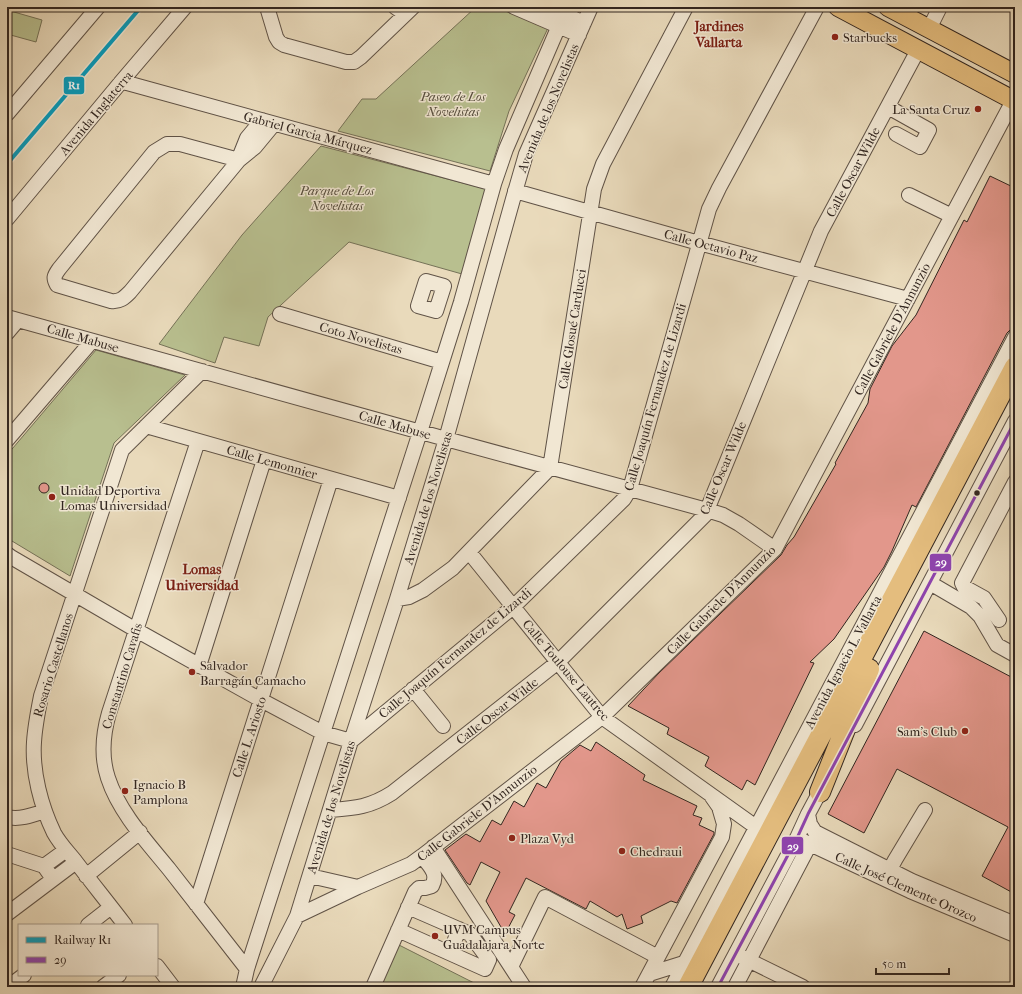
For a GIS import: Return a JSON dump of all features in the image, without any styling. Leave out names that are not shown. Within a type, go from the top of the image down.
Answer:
[{"type":"highway","name":"Avenida Ignacio L. Vallarta","points":[[688,987],[842,697],[1012,358]]},
{"type":"highway","name":"Avenida Ignacio L. Vallarta","points":[[698,987],[1015,389]]},
{"type":"highway","points":[[820,792],[875,654]]},
{"type":"highway","points":[[805,734],[842,697]]},
{"type":"main road","points":[[838,7],[1014,100]]},
{"type":"main road","points":[[888,7],[1015,74]]},
{"type":"street","points":[[7,114],[98,7]]},
{"type":"street","name":"Avenida Inglaterra","points":[[7,219],[185,7]]},
{"type":"street","points":[[267,7],[276,37],[279,42],[284,45],[346,62],[354,62],[361,57],[404,9]]},
{"type":"street","points":[[514,7],[563,16]]},
{"type":"street","points":[[548,7],[582,29]]},
{"type":"street","name":"Avenida de los Novelistas","points":[[261,987],[297,916],[310,876],[350,741],[397,599],[446,439],[526,154],[591,7]]},
{"type":"street","name":"Calle Glosué Carducci","points":[[550,468],[594,189],[603,164],[686,7]]},
{"type":"street","name":"Calle Joaquín Fernandez de Lizardi","points":[[350,741],[513,606],[624,499],[630,489],[709,209],[817,7]]},
{"type":"street","points":[[929,29],[940,7]]},
{"type":"street","name":"Avenida de los Novelistas","points":[[243,987],[247,969],[461,302],[494,184],[506,148],[563,16]]},
{"type":"street","name":"Calle Oscar Wilde","points":[[330,810],[355,808],[371,804],[392,793],[558,662],[705,515],[821,231],[918,50]]},
{"type":"street","name":"Gabriel Garcia Márquez","points":[[121,82],[494,184]]},
{"type":"street","name":"Calle Gabriele D'Annunzio","points":[[297,916],[411,864],[422,856],[602,717],[775,549],[1014,100]]},
{"type":"street","points":[[888,107],[929,130],[920,147],[896,134]]},
{"type":"street","points":[[238,160],[180,144],[167,144],[154,152],[55,274],[54,280],[57,285],[111,300],[117,301],[123,298],[130,292],[238,160],[255,147],[268,122]]},
{"type":"street","name":"Calle Octavio Paz","points":[[515,191],[699,243],[908,298]]},
{"type":"street","points":[[909,195],[952,216]]},
{"type":"street","points":[[441,296],[461,302]]},
{"type":"street","name":"Coto Novelistas","points":[[280,314],[442,362]]},
{"type":"street","points":[[7,333],[12,318]]},
{"type":"street","name":"Calle Mabuse","points":[[12,318],[550,468],[707,510],[723,515],[739,524],[775,549]]},
{"type":"street","name":"Avenida Ignacio L. Vallarta","points":[[672,987],[805,734],[1012,358],[1015,337]]},
{"type":"street","points":[[7,440],[92,340]]},
{"type":"street","name":"Rosario Castellanos","points":[[124,924],[55,834],[39,792],[35,770],[34,743],[36,719],[41,696],[122,450],[202,371]]},
{"type":"street","points":[[718,987],[1015,420]]},
{"type":"street","name":"Calle Lemonnier","points":[[146,426],[399,498]]},
{"type":"street","name":"Constantino Cavafis","points":[[198,441],[109,713],[105,727],[104,759],[108,778],[122,808],[247,969]]},
{"type":"street","points":[[199,666],[264,460]]},
{"type":"street","points":[[397,599],[409,597],[423,590],[453,568],[550,468]]},
{"type":"street","name":"Calle L. Ariosto","points":[[196,904],[331,479]]},
{"type":"street","points":[[999,620],[984,598],[964,587],[962,583],[1015,482]]},
{"type":"street","name":"Calle Toulouse Lautrec","points":[[469,552],[602,717],[756,827]]},
{"type":"street","points":[[8,556],[261,700],[323,733],[350,741]]},
{"type":"street","points":[[930,583],[971,607],[980,616],[997,645],[1015,655]]},
{"type":"street","points":[[413,689],[443,726]]},
{"type":"street","points":[[642,987],[722,837],[724,824],[719,807],[708,792]]},
{"type":"street","points":[[7,817],[18,818],[37,814],[45,810]]},
{"type":"street","points":[[888,875],[895,860],[926,810]]},
{"type":"street","name":"Calle José Clemente Orozco","points":[[808,814],[810,824],[815,832],[888,875],[910,891],[1015,935]]},
{"type":"street","points":[[86,876],[140,832]]},
{"type":"street","name":"Calle José Clemente Orozco","points":[[797,838],[888,875],[912,881],[1015,924]]},
{"type":"street","points":[[735,987],[810,844]]},
{"type":"street","points":[[434,846],[524,987]]},
{"type":"street","points":[[44,866],[66,850]]},
{"type":"street","points":[[7,854],[44,866],[53,879]]},
{"type":"street","points":[[373,987],[415,892],[419,888],[432,886],[435,881],[435,873],[422,856]]},
{"type":"street","points":[[7,914],[76,862]]},
{"type":"street","points":[[310,876],[358,887]]},
{"type":"street","points":[[511,967],[545,897],[658,957]]},
{"type":"street","points":[[89,924],[111,907]]},
{"type":"street","points":[[398,930],[485,969],[489,960],[470,934],[408,908]]},
{"type":"street","points":[[450,953],[459,929]]},
{"type":"street","points":[[735,953],[803,987]]},
{"type":"street","points":[[649,974],[684,963]]},
{"type":"street","points":[[158,967],[173,987]]},
{"type":"street","points":[[8,987],[23,976]]},
{"type":"street","points":[[103,987],[118,976]]},
{"type":"green space","name":"Paseo de Los Novelistas","points":[[476,7],[495,7],[548,28],[509,111],[490,171],[338,131],[362,99],[376,99]]},
{"type":"green space","points":[[7,10],[42,20],[36,42],[7,34]]},
{"type":"green space","name":"Parque de Los Novelistas","points":[[321,146],[486,189],[462,274],[349,242],[268,317],[259,346],[224,337],[215,363],[159,344],[242,235]]},
{"type":"green space","name":"Unidad Deportiva Lomas Universidad","points":[[96,350],[185,375],[114,443],[70,576],[7,538],[7,455]]},
{"type":"green space","points":[[397,944],[482,987],[378,987]]},
{"type":"building","points":[[990,176],[1015,188],[1015,325],[1013,329],[1007,333],[916,507],[912,505],[884,567],[834,639],[810,662],[814,663],[755,785],[747,780],[742,790],[705,766],[709,757],[667,734],[669,728],[628,706],[659,673],[781,555],[794,537],[836,464],[835,463],[868,403],[870,389],[892,346],[916,315],[964,220],[967,222]]},
{"type":"building","points":[[42,483],[46,483],[48,484],[48,492],[42,493],[39,490],[39,486]]},
{"type":"building","points":[[924,631],[1015,679],[1015,894],[982,876],[1008,827],[897,769],[864,833],[828,814]]},
{"type":"building","name":"Chedraui","points":[[596,742],[645,775],[643,780],[697,806],[693,815],[702,818],[699,825],[714,832],[714,834],[677,903],[671,901],[641,916],[643,923],[627,929],[622,914],[617,917],[590,901],[586,909],[526,878],[509,912],[515,915],[505,934],[486,901],[500,872],[481,862],[470,885],[467,883],[445,850],[466,834],[480,842],[492,820],[501,825],[514,801],[524,807],[537,783],[546,788],[561,761],[580,745],[591,751]]},
{"type":"rail line","name":"R1","points":[[7,164],[141,7]]},
{"type":"transit line","name":"29","points":[[718,987],[1015,421]]},
{"type":"place","name":"Starbucks","points":[[835,37]]},
{"type":"place","name":"La Santa Cruz","points":[[978,109]]},
{"type":"place","name":"Unidad Deportiva Lomas Universidad","points":[[52,497]]},
{"type":"place","name":"Salvador Barragán Camacho","points":[[192,672]]},
{"type":"place","name":"Sam's Club","points":[[965,731]]},
{"type":"place","name":"Ignacio B Pamplona","points":[[125,791]]},
{"type":"place","name":"Plaza Vyd","points":[[512,838]]},
{"type":"place","name":"Chedraui","points":[[622,851]]},
{"type":"place","name":"UVM Campus Guadalajara Norte","points":[[435,936]]},
{"type":"district","name":"Jardines Vallarta","points":[[719,34]]},
{"type":"district","name":"Lomas Universidad","points":[[202,578]]}]
